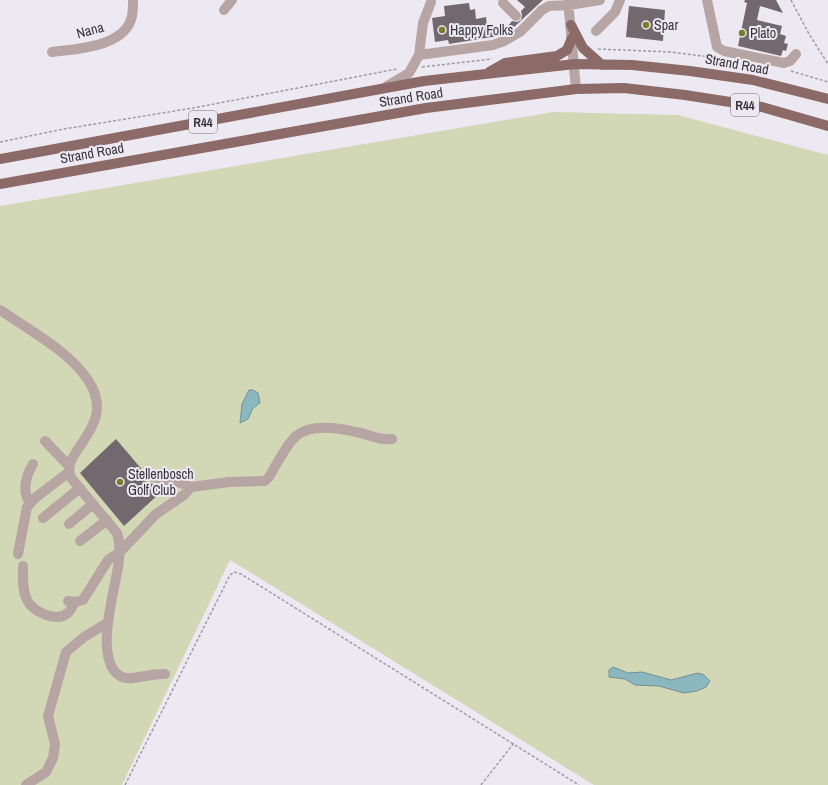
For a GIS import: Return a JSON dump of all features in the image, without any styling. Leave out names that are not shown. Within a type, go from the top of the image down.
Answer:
[{"type":"main road","points":[[571,25],[582,48],[602,65]]},
{"type":"main road","points":[[486,74],[505,63],[557,56],[567,50],[572,38]]},
{"type":"main road","name":"Strand Road","points":[[0,159],[424,81],[575,64],[632,66],[690,71],[753,80],[828,99]]},
{"type":"main road","name":"Strand Road","points":[[0,184],[426,108],[576,89],[624,88],[685,95],[762,107],[828,126]]},
{"type":"street","name":"Nana","points":[[52,52],[90,47],[111,40],[129,23],[132,16],[133,0]]},
{"type":"street","points":[[224,10],[232,0]]},
{"type":"street","points":[[419,55],[493,45],[513,37],[522,21],[550,6],[600,0]]},
{"type":"street","points":[[596,31],[615,12],[620,0]]},
{"type":"street","points":[[707,0],[717,47],[724,51],[784,63],[790,61],[796,54]]},
{"type":"street","points":[[380,89],[404,77],[419,55],[423,24],[431,2]]},
{"type":"street","points":[[503,3],[522,21]]},
{"type":"street","points":[[569,3],[576,89]]},
{"type":"street","points":[[0,310],[68,358],[84,374],[95,393],[97,404],[96,418],[92,429],[73,456],[69,469],[30,503],[24,515],[18,554]]},
{"type":"street","points":[[149,476],[178,482],[191,487],[229,482],[265,481],[294,438],[305,431],[324,428],[338,429],[357,432],[381,440],[392,439]]},
{"type":"street","points":[[45,441],[69,469],[80,488],[117,533],[120,552],[107,623],[108,650],[111,662],[119,674],[124,678],[156,673],[165,674]]},
{"type":"street","points":[[30,503],[27,498],[25,486],[29,471],[33,464]]},
{"type":"street","points":[[24,566],[23,590],[32,607],[46,615],[62,616],[68,613],[71,601],[80,602],[87,596],[104,565],[120,552],[156,514],[184,495],[191,487]]},
{"type":"street","points":[[43,518],[80,488]]},
{"type":"street","points":[[69,524],[93,504]]},
{"type":"street","points":[[80,541],[107,520]]},
{"type":"street","points":[[26,785],[46,772],[53,758],[55,744],[48,716],[66,652],[84,637],[107,623]]},
{"type":"path","points":[[791,0],[809,34],[828,64]]},
{"type":"path","points":[[582,48],[670,52],[723,59]]},
{"type":"path","points":[[417,67],[494,58]]},
{"type":"path","points":[[0,142],[64,129],[193,108],[401,69]]},
{"type":"path","points":[[790,71],[828,82]]},
{"type":"path","points":[[125,785],[230,575],[234,572],[241,574],[580,785]]},
{"type":"path","points":[[481,785],[514,743]]},
{"type":"green space","name":"Stellenbosch Golf Club","points":[[553,112],[678,115],[828,155],[828,785],[594,785],[230,560],[122,785],[0,785],[0,206]]},
{"type":"water","points":[[249,390],[253,390],[258,393],[260,403],[253,408],[248,419],[240,423],[242,404]]},
{"type":"water","points":[[613,667],[628,673],[642,672],[671,680],[698,673],[704,675],[710,681],[706,687],[697,691],[684,693],[659,686],[635,685],[625,679],[609,677],[609,670]]},
{"type":"building","points":[[517,0],[543,0],[512,29],[508,26],[512,21],[517,22],[521,20],[521,11],[525,7]]},
{"type":"building","points":[[745,0],[776,0],[783,13],[760,6],[757,20],[782,26],[780,34],[786,36],[784,43],[788,44],[786,51],[783,50],[781,56],[738,46],[747,3],[744,2]]},
{"type":"building","points":[[469,3],[470,10],[475,9],[476,19],[486,17],[487,27],[497,26],[498,36],[449,44],[448,40],[435,42],[432,18],[445,16],[444,6]]},
{"type":"building","name":"Spar","points":[[629,6],[665,10],[663,41],[626,37]]},
{"type":"building","name":"Stellenbosch Golf Club","points":[[116,439],[144,472],[144,481],[153,484],[161,492],[124,526],[80,473]]},
{"type":"place","name":"Spar","points":[[646,25]]},
{"type":"place","name":"Happy Folks","points":[[442,30]]},
{"type":"place","name":"Plato","points":[[742,33]]},
{"type":"place","name":"Stellenbosch Golf Club","points":[[120,482]]}]
